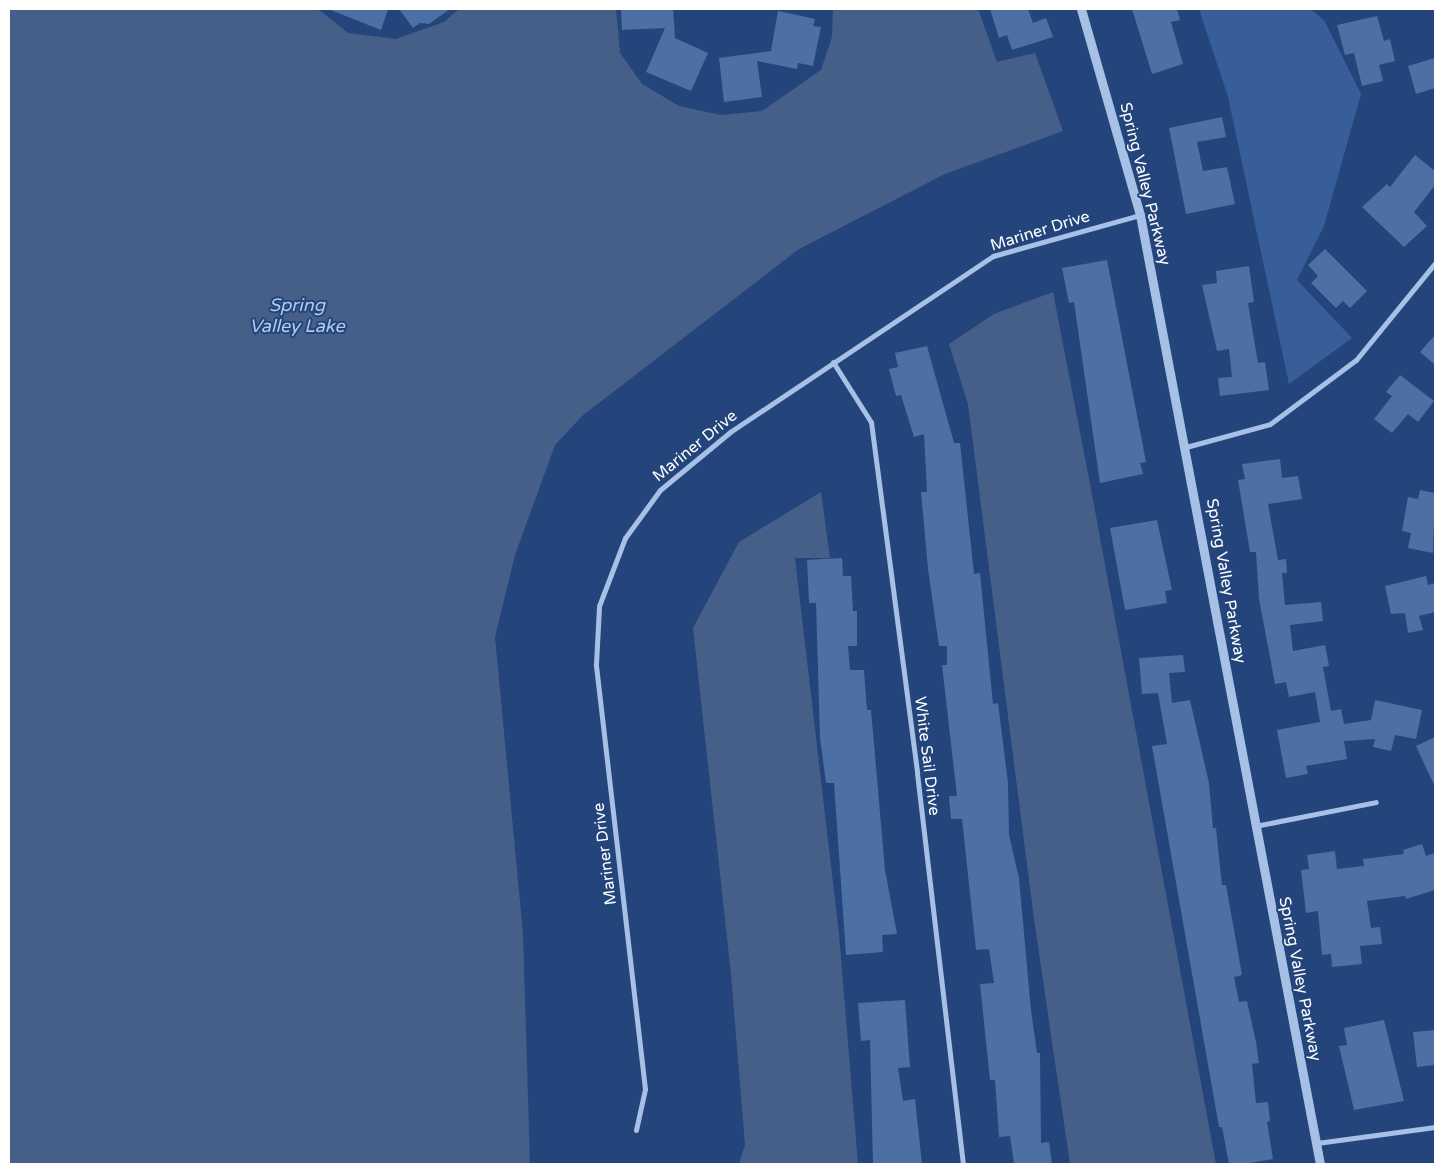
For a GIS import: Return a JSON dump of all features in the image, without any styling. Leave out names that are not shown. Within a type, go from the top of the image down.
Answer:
[{"type":"street","name":"Spring Valley Parkway","points":[[1081,9],[1140,215],[1186,446],[1320,1164]]},
{"type":"street","name":"Mariner Drive","points":[[636,1130],[645,1089],[596,664],[599,606],[625,538],[660,490],[730,432],[993,256],[1140,215]]},
{"type":"street","points":[[1186,446],[1270,424],[1356,360],[1435,263]]},
{"type":"street","name":"White Sail Drive","points":[[833,362],[871,422],[918,773],[963,1164]]},
{"type":"street","points":[[1256,826],[1376,802]]},
{"type":"street","points":[[1317,1144],[1435,1127]]},
{"type":"shaded area","points":[[1199,9],[1310,9],[1324,20],[1361,94],[1324,226],[1297,280],[1352,338],[1289,384],[1228,97]]},
{"type":"water","name":"Spring Valley Lake","points":[[9,9],[318,9],[348,33],[396,39],[444,22],[459,9],[616,9],[620,53],[642,84],[679,106],[721,115],[762,111],[821,70],[832,37],[833,9],[978,9],[997,62],[1035,53],[1063,131],[945,174],[799,249],[582,416],[555,445],[515,555],[495,637],[523,934],[530,1164],[9,1164]]},
{"type":"water","points":[[1053,292],[1216,1164],[1070,1164],[1034,919],[968,404],[949,344],[994,314]]},
{"type":"water","points":[[821,492],[830,558],[795,558],[839,934],[858,1164],[739,1164],[745,1145],[731,974],[693,628],[739,542]]},
{"type":"building","points":[[328,9],[388,9],[381,30]]},
{"type":"building","points":[[399,9],[450,9],[429,24],[420,23],[413,28]]},
{"type":"building","points":[[621,9],[673,9],[675,38],[708,53],[691,91],[646,72],[665,28],[622,30]]},
{"type":"building","points":[[990,9],[1028,9],[1033,23],[1046,18],[1053,37],[1012,50],[1007,35],[999,38]]},
{"type":"building","points":[[1132,9],[1177,9],[1180,20],[1171,22],[1183,64],[1152,74]]},
{"type":"building","points":[[778,11],[815,19],[813,26],[821,27],[813,66],[798,63],[797,69],[757,61],[762,97],[724,102],[719,58],[771,51]]},
{"type":"building","points":[[1377,16],[1384,41],[1390,39],[1395,61],[1379,65],[1383,81],[1362,86],[1354,53],[1345,55],[1337,25]]},
{"type":"building","points":[[1435,58],[1435,88],[1416,94],[1408,66]]},
{"type":"building","points":[[1222,117],[1226,137],[1197,142],[1203,171],[1227,167],[1235,204],[1186,214],[1169,128]]},
{"type":"building","points":[[1415,155],[1435,171],[1435,185],[1414,212],[1427,226],[1404,247],[1362,207],[1387,184],[1390,187]]},
{"type":"building","points":[[1325,249],[1367,291],[1350,308],[1343,301],[1336,308],[1311,283],[1318,276],[1308,265]]},
{"type":"building","points":[[1107,260],[1146,462],[1140,463],[1143,474],[1100,483],[1074,302],[1069,303],[1062,268]]},
{"type":"building","points":[[1249,266],[1254,302],[1248,303],[1258,363],[1265,362],[1269,390],[1220,396],[1218,378],[1232,377],[1229,349],[1217,351],[1202,285],[1217,283],[1216,271]]},
{"type":"building","points":[[1435,335],[1435,365],[1420,352]]},
{"type":"building","points":[[927,346],[954,443],[960,443],[974,574],[980,573],[993,704],[998,703],[1008,783],[1009,835],[1019,878],[1031,1010],[1037,1053],[1040,1053],[1041,1143],[1049,1142],[1052,1164],[1014,1164],[1010,1136],[999,1137],[995,1080],[990,1080],[980,984],[994,983],[989,949],[976,950],[962,819],[951,819],[949,796],[957,796],[942,665],[947,665],[947,646],[939,646],[928,569],[921,492],[927,492],[924,434],[914,437],[901,395],[896,396],[889,369],[898,367],[895,353]]},
{"type":"building","points":[[1400,375],[1434,401],[1418,422],[1408,414],[1392,433],[1374,419],[1392,396],[1386,392]]},
{"type":"building","points":[[1280,459],[1282,478],[1298,476],[1302,499],[1268,504],[1278,560],[1286,559],[1287,573],[1282,573],[1285,605],[1321,602],[1323,621],[1290,625],[1293,651],[1325,645],[1329,666],[1323,667],[1331,711],[1341,709],[1344,724],[1371,720],[1375,700],[1422,710],[1416,739],[1395,735],[1391,751],[1373,747],[1375,739],[1344,741],[1347,759],[1306,766],[1308,774],[1286,778],[1277,730],[1320,722],[1315,692],[1289,697],[1286,682],[1275,684],[1259,599],[1256,552],[1250,552],[1238,480],[1245,479],[1242,464]]},
{"type":"building","points":[[1420,490],[1435,493],[1433,553],[1408,548],[1411,533],[1402,531],[1408,497],[1418,499]]},
{"type":"building","points":[[1157,520],[1172,590],[1165,591],[1167,603],[1125,610],[1110,528]]},
{"type":"building","points":[[842,558],[843,576],[851,576],[853,611],[857,611],[857,646],[848,646],[850,670],[864,670],[867,710],[871,710],[885,870],[897,934],[882,935],[883,952],[846,955],[834,783],[826,783],[820,738],[816,603],[809,603],[807,560]]},
{"type":"building","points":[[1426,576],[1428,585],[1435,583],[1435,612],[1419,616],[1423,630],[1408,633],[1405,613],[1391,614],[1385,586]]},
{"type":"building","points":[[1183,655],[1185,672],[1169,673],[1172,703],[1190,700],[1209,783],[1213,828],[1216,828],[1222,885],[1226,885],[1242,975],[1234,977],[1239,1002],[1247,1001],[1256,1042],[1259,1063],[1252,1064],[1256,1103],[1268,1102],[1270,1121],[1267,1122],[1273,1159],[1244,1164],[1229,1164],[1222,1127],[1219,1127],[1152,746],[1167,744],[1158,693],[1142,694],[1139,658]]},
{"type":"building","points":[[1435,737],[1435,787],[1416,746]]},
{"type":"building","points":[[1422,844],[1426,856],[1435,853],[1435,890],[1406,899],[1405,896],[1367,901],[1371,928],[1380,927],[1382,944],[1360,946],[1362,964],[1332,967],[1331,954],[1322,955],[1318,911],[1306,913],[1301,870],[1309,869],[1307,855],[1335,851],[1337,869],[1364,866],[1363,859],[1404,854],[1403,850]]},
{"type":"building","points":[[905,1000],[910,1067],[898,1068],[903,1101],[915,1099],[922,1164],[873,1164],[870,1040],[861,1041],[858,1003]]},
{"type":"building","points":[[1384,1020],[1404,1101],[1354,1110],[1339,1046],[1347,1045],[1344,1028]]},
{"type":"building","points":[[1435,1030],[1435,1065],[1417,1067],[1413,1032]]}]
